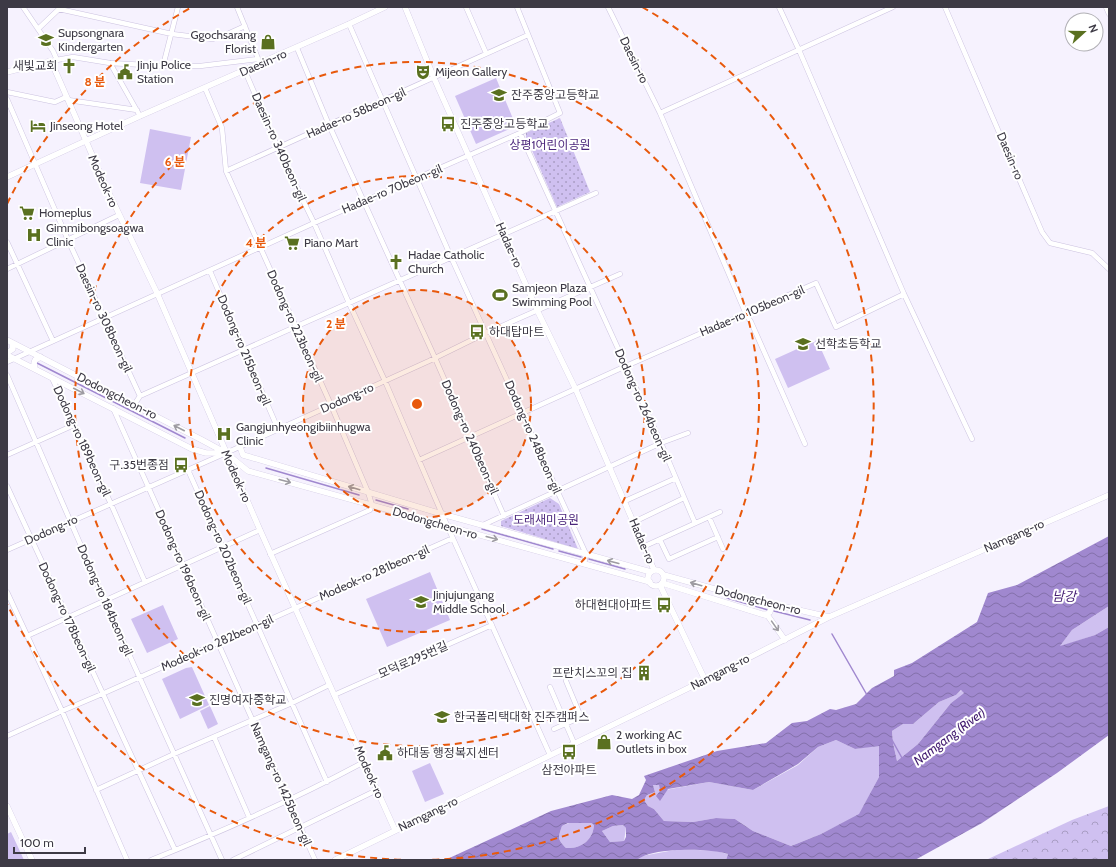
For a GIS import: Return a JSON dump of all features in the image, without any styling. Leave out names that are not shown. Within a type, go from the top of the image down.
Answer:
[{"type":"street","points":[[23,7],[53,51],[54,60]]},
{"type":"street","points":[[164,66],[178,7]]},
{"type":"street","points":[[7,72],[54,60],[73,57],[110,63],[164,66],[200,66],[260,61],[237,7]]},
{"type":"street","name":"Daesin-ro","points":[[7,177],[86,140],[206,88],[245,70],[260,61],[297,48],[385,7]]},
{"type":"street","name":"Hadae-ro","points":[[405,7],[434,78],[538,312],[576,390],[645,546],[653,571]]},
{"type":"street","points":[[466,7],[486,53]]},
{"type":"street","points":[[517,7],[528,35]]},
{"type":"street","name":"Daesin-ro","points":[[608,7],[660,113],[746,314],[751,322],[805,444]]},
{"type":"street","points":[[779,7],[800,50],[904,294],[972,440]]},
{"type":"street","points":[[660,113],[893,7]]},
{"type":"street","name":"Daesin-ro","points":[[945,7],[1042,232],[1050,243],[1092,253],[1109,269]]},
{"type":"street","points":[[1106,7],[1109,14]]},
{"type":"street","points":[[38,29],[60,8],[172,34],[212,39],[223,36],[245,26]]},
{"type":"street","name":"Dodong-ro 248beon-gil","points":[[349,24],[451,257],[586,554]]},
{"type":"street","name":"Hadae-ro 58beon-gil","points":[[226,171],[528,35]]},
{"type":"street","name":"Hadae-ro 70beon-gil","points":[[7,362],[157,293],[469,156],[560,113],[528,35]]},
{"type":"street","name":"Dodong-ro 240beon-gil","points":[[297,48],[329,125],[435,358],[504,516]]},
{"type":"street","name":"Modeok-ro","points":[[54,60],[67,99],[119,215],[157,293],[270,554],[395,830]]},
{"type":"street","points":[[110,63],[140,116]]},
{"type":"street","name":"Daesin-ro 340beon-gil","points":[[245,70],[278,148],[314,223],[385,381],[442,514],[550,755]]},
{"type":"street","name":"Dodong-ro 223beon-gil","points":[[206,88],[222,128],[226,171],[331,405],[368,492],[372,505]]},
{"type":"street","points":[[7,92],[55,102],[67,99],[137,110]]},
{"type":"street","name":"Daesin-ro 308beon-gil","points":[[7,99],[34,165],[140,396]]},
{"type":"street","name":"Dodong-ro 264beon-gil","points":[[520,133],[661,443],[695,524]]},
{"type":"street","points":[[134,405],[140,396],[191,372],[244,350],[596,193]]},
{"type":"street","points":[[7,269],[119,215]]},
{"type":"street","points":[[7,242],[53,341]]},
{"type":"street","name":"Dodong-ro 215beon-gil","points":[[210,270],[278,429]]},
{"type":"street","name":"Dodong-ro","points":[[7,550],[240,447],[435,358],[486,333],[538,312],[620,274]]},
{"type":"street","name":"Hadae-ro 105beon-gil","points":[[419,460],[626,366],[816,284],[836,327],[904,294]]},
{"type":"street","points":[[7,354],[13,349],[10,342]]},
{"type":"street","name":"Dodongcheon-ro","points":[[10,342],[226,453],[248,471],[650,582]]},
{"type":"street","name":"Dodongcheon-ro","points":[[7,354],[193,449],[206,453],[226,453]]},
{"type":"street","points":[[35,369],[35,360],[41,358]]},
{"type":"street","name":"Dodong-ro 184beon-gil","points":[[7,375],[70,522],[222,860]]},
{"type":"street","name":"Dodong-ro 189beon-gil","points":[[52,378],[111,504],[145,582]]},
{"type":"street","name":"Dodong-ro 196beon-gil","points":[[113,408],[184,565],[217,643]]},
{"type":"street","points":[[7,455],[74,424]]},
{"type":"street","points":[[483,525],[661,443],[688,433]]},
{"type":"street","points":[[193,449],[201,445],[202,440]]},
{"type":"street","points":[[240,447],[243,455],[250,457],[245,462],[248,471]]},
{"type":"street","name":"Dodongcheon-ro","points":[[250,457],[442,514],[653,571]]},
{"type":"street","name":"Dodong-ro 202beon-gil","points":[[188,470],[327,782]]},
{"type":"street","points":[[625,501],[676,478]]},
{"type":"street","name":"Dodong-ro 178beon-gil","points":[[7,486],[175,850]]},
{"type":"street","name":"Namgang-ro","points":[[335,860],[705,680],[829,617],[1109,495]]},
{"type":"street","points":[[634,522],[684,498]]},
{"type":"street","points":[[270,554],[370,510],[372,505]]},
{"type":"street","points":[[645,546],[720,512]]},
{"type":"street","points":[[710,517],[723,550]]},
{"type":"street","points":[[464,530],[461,527],[461,523],[465,520]]},
{"type":"street","points":[[27,636],[260,530]]},
{"type":"street","points":[[660,540],[669,559],[718,537]]},
{"type":"street","name":"Modeok-ro 281beon-gil","points":[[295,609],[453,538]]},
{"type":"street","points":[[551,555],[556,551],[556,547],[553,545]]},
{"type":"street","points":[[584,564],[586,554]]},
{"type":"street","points":[[653,571],[661,571],[664,575],[664,579],[661,584],[656,586],[650,582],[649,577],[653,571]]},
{"type":"street","name":"Dodongcheon-ro","points":[[664,575],[766,603],[829,617]]},
{"type":"street","points":[[661,584],[705,680]]},
{"type":"street","name":"Dodongcheon-ro","points":[[661,584],[762,614],[770,618],[785,640]]},
{"type":"street","points":[[7,592],[62,710],[127,860]]},
{"type":"street","points":[[762,614],[767,614],[770,612],[771,607],[766,603]]},
{"type":"street","name":"Modeok-ro 282beon-gil","points":[[7,736],[62,710],[140,678],[295,609]]},
{"type":"street","name":"모덕로295번길","points":[[334,695],[492,625]]},
{"type":"street","name":"Namgang-ro 1425beon-gil","points":[[217,643],[315,860]]},
{"type":"street","points":[[554,729],[581,717],[566,681]]},
{"type":"street","points":[[96,790],[174,754],[292,703],[329,685]]},
{"type":"street","points":[[550,687],[574,743]]},
{"type":"street","points":[[214,737],[250,817]]},
{"type":"street","points":[[150,860],[288,800],[327,782],[364,762]]},
{"type":"street","points":[[233,860],[377,790]]},
{"type":"street","points":[[7,806],[32,860]]},
{"type":"green space","points":[[496,78],[516,126],[476,144],[455,96]]},
{"type":"green space","name":"상평1어린이공원","points":[[560,118],[590,192],[557,207],[526,137],[526,133]]},
{"type":"green space","points":[[150,129],[191,137],[181,190],[140,183]]},
{"type":"green space","points":[[817,340],[830,369],[788,388],[775,359]]},
{"type":"green space","name":"도래새미공원","points":[[550,498],[559,504],[578,549],[501,526],[501,521]]},
{"type":"green space","points":[[430,572],[450,620],[387,647],[366,599]]},
{"type":"green space","points":[[163,605],[178,639],[147,653],[131,619]]},
{"type":"green space","points":[[1109,606],[1109,627],[1095,635],[1059,647],[1072,630]]},
{"type":"green space","points":[[192,667],[209,705],[180,719],[162,679],[186,668]]},
{"type":"green space","points":[[962,690],[964,693],[951,703],[918,744],[897,761],[892,731],[903,724],[913,724],[939,702],[956,695]]},
{"type":"green space","points":[[210,706],[218,724],[208,729],[200,711]]},
{"type":"green space","points":[[836,740],[855,749],[879,745],[879,777],[859,815],[821,834],[791,846],[753,831],[735,819],[716,818],[693,822],[664,821],[654,809],[648,806],[644,800],[647,795],[655,792],[653,785],[659,785],[660,791],[709,782],[753,790],[798,765],[818,747]]},
{"type":"green space","points":[[430,763],[444,794],[425,802],[412,771]]},
{"type":"green space","points":[[1109,806],[1109,860],[986,860],[1072,820]]},
{"type":"green space","points":[[569,823],[591,823],[594,825],[589,839],[577,847],[566,848],[561,842],[559,836],[562,826]]},
{"type":"green space","points":[[623,825],[626,828],[624,841],[610,842],[602,831],[613,826]]},
{"type":"green space","points":[[11,832],[24,860],[7,860],[7,834]]},
{"type":"green space","points":[[680,849],[716,851],[728,854],[726,860],[637,860],[642,856]]},
{"type":"water","points":[[1109,536],[1109,606],[1072,630],[1060,646],[1095,635],[1109,627],[1109,735],[1057,773],[982,823],[915,860],[726,860],[728,854],[708,851],[681,850],[655,853],[637,860],[445,860],[551,811],[612,795],[632,799],[639,795],[646,780],[644,776],[717,751],[766,743],[792,723],[807,721],[830,709],[836,710],[856,704],[872,688],[894,676],[894,670],[912,663],[977,622],[988,593],[1017,585]],"holes":[[[961,690],[964,693],[951,703],[918,744],[897,761],[892,731],[903,724],[913,724],[939,702],[956,695]],[[836,740],[855,749],[879,746],[879,777],[859,814],[821,834],[791,846],[753,831],[735,819],[716,818],[693,822],[664,821],[654,809],[648,806],[644,800],[647,795],[655,792],[653,785],[659,785],[660,791],[656,796],[660,801],[668,789],[709,782],[753,790],[798,764],[818,747]],[[568,823],[591,823],[594,825],[589,839],[581,845],[571,848],[566,848],[559,838],[562,826]],[[623,825],[626,828],[626,837],[624,841],[610,842],[602,831],[613,826]]]},
{"type":"waterway","points":[[37,363],[185,438]]},
{"type":"waterway","points":[[266,468],[359,495]]},
{"type":"waterway","points":[[376,500],[408,509]]},
{"type":"waterway","points":[[482,529],[553,549]]},
{"type":"waterway","points":[[559,551],[581,557]]},
{"type":"waterway","points":[[589,559],[625,569]]},
{"type":"waterway","points":[[727,598],[768,610]]},
{"type":"waterway","points":[[774,611],[810,620]]},
{"type":"waterway","points":[[832,634],[867,695]]},
{"type":"waterway","points":[[892,740],[902,758]]},
{"type":"place","name":"Supsongnara Kindergarten","points":[[46,40]]},
{"type":"place","name":"Ggochsarang Florist","points":[[268,42]]},
{"type":"place","name":"새빛교회","points":[[69,66]]},
{"type":"place","name":"Jinju Police Station","points":[[125,72]]},
{"type":"place","name":"Mijeon Gallery","points":[[423,72]]},
{"type":"place","name":"잔주중앙고등학교","points":[[499,95]]},
{"type":"place","name":"진주중앙고등학교","points":[[448,124]]},
{"type":"place","name":"Jinseong Hotel","points":[[38,126]]},
{"type":"place","name":"Homeplus","points":[[27,213]]},
{"type":"place","name":"Gimmibongsoagwa Clinic","points":[[34,235]]},
{"type":"place","name":"Piano Mart","points":[[292,243]]},
{"type":"place","name":"Hadae Catholic Church","points":[[396,262]]},
{"type":"place","name":"Samjeon Plaza Swimming Pool","points":[[500,295]]},
{"type":"place","name":"하대탑마트","points":[[477,332]]},
{"type":"place","name":"선학초등학교","points":[[803,344]]},
{"type":"place","name":"Gangjunhyeongibiinhugwa Clinic","points":[[224,434]]},
{"type":"place","name":"구.35번종점","points":[[181,465]]},
{"type":"place","name":"Jinjujungang Middle School","points":[[421,602]]},
{"type":"place","name":"하대현대아파트","points":[[664,605]]},
{"type":"place","name":"프란치스꼬의 집","points":[[644,673]]},
{"type":"place","name":"진명여자중학교","points":[[197,700]]},
{"type":"place","name":"한국폴리택대학 진주캠퍼스","points":[[442,717]]},
{"type":"place","name":"2 working AC Outlets in box","points":[[604,742]]},
{"type":"place","name":"삼전아파트","points":[[569,752]]},
{"type":"place","name":"하대동 행정복지센터","points":[[385,753]]},
{"type":"water label","name":"남강","points":[[1064,596]]},
{"type":"water label","name":"Namgang (River)","points":[[949,736]]}]
